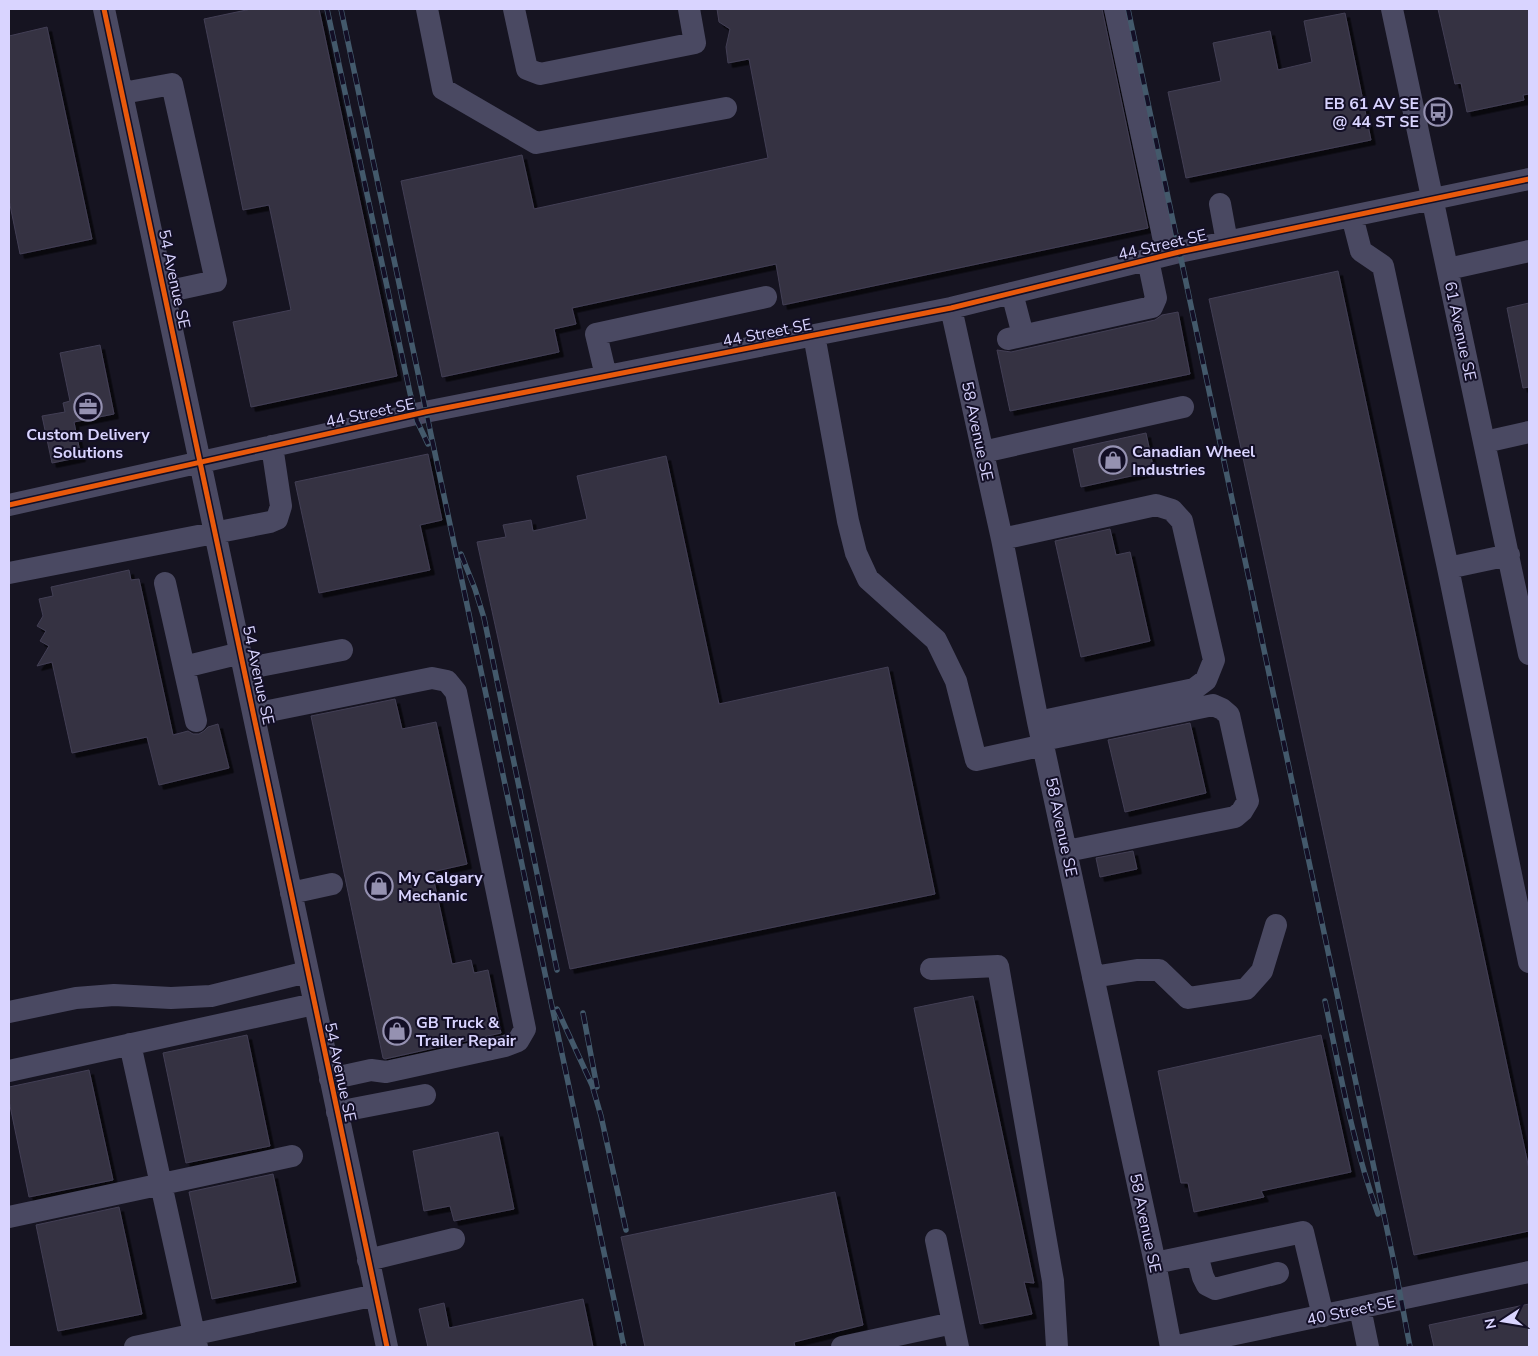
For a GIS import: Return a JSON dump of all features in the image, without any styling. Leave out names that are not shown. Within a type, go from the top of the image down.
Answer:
[{"type":"street","name":"54 Avenue SE","points":[[104,9],[202,462],[290,893],[387,1347]]},
{"type":"street","points":[[427,9],[443,89],[536,143],[726,108]]},
{"type":"street","points":[[514,9],[527,69],[540,74],[695,42],[689,9]]},
{"type":"street","points":[[1012,293],[1016,337],[1152,307],[1156,298],[1157,257],[1116,9]]},
{"type":"street","name":"61 Avenue SE","points":[[1392,9],[1529,649]]},
{"type":"street","points":[[123,93],[172,84],[216,281],[165,292]]},
{"type":"street","name":"44 Street SE","points":[[9,505],[416,414],[951,308],[1157,257],[1529,179]]},
{"type":"street","points":[[1220,204],[1227,242]]},
{"type":"street","points":[[1352,216],[1361,251],[1383,266],[1525,921],[1529,962]]},
{"type":"street","points":[[1448,269],[1529,251]]},
{"type":"street","points":[[606,376],[596,334],[766,296]]},
{"type":"street","name":"58 Avenue SE","points":[[951,308],[1002,539],[1172,1347]]},
{"type":"street","points":[[814,335],[848,521],[856,553],[868,579],[936,640],[956,681],[976,760],[1042,736],[1194,690],[1206,680],[1214,660],[1182,521],[1172,510],[1156,505],[1002,539]]},
{"type":"street","points":[[983,452],[1183,407]]},
{"type":"street","points":[[1485,442],[1529,432]]},
{"type":"street","points":[[9,572],[270,522],[277,519],[281,506],[272,446]]},
{"type":"street","points":[[1448,568],[1509,555]]},
{"type":"street","points":[[165,583],[196,721]]},
{"type":"street","points":[[184,666],[342,650]]},
{"type":"street","points":[[254,714],[432,678],[447,681],[456,692],[525,1029],[518,1041],[505,1046],[386,1072],[371,1070],[330,1079]]},
{"type":"street","points":[[1042,736],[1213,705],[1229,715],[1248,801],[1242,811],[1235,817],[1067,851]]},
{"type":"street","points":[[290,893],[332,884]]},
{"type":"street","points":[[1093,977],[1136,970],[1159,970],[1188,998],[1246,989],[1262,971],[1276,925]]},
{"type":"street","points":[[931,969],[998,966],[1053,1281],[1057,1347]]},
{"type":"street","points":[[9,1012],[76,998],[114,995],[171,998],[211,996],[307,972]]},
{"type":"street","points":[[9,1072],[314,1004]]},
{"type":"street","points":[[130,1044],[195,1341]]},
{"type":"street","points":[[337,1112],[425,1095]]},
{"type":"street","points":[[9,1217],[292,1156]]},
{"type":"street","points":[[1155,1264],[1303,1232],[1323,1316]]},
{"type":"street","points":[[368,1260],[454,1240]]},
{"type":"street","points":[[936,1240],[958,1347]]},
{"type":"street","points":[[1197,1255],[1206,1286],[1214,1289],[1278,1273]]},
{"type":"street","name":"40 Street SE","points":[[1172,1347],[1529,1272]]},
{"type":"street","points":[[134,1347],[195,1341],[376,1295]]},
{"type":"street","points":[[1360,1308],[1368,1347]]},
{"type":"street","points":[[842,1347],[953,1323]]},
{"type":"building","points":[[251,9],[319,9],[397,376],[251,407],[233,322],[291,310],[269,205],[243,210],[204,19]]},
{"type":"building","points":[[717,9],[1102,9],[1148,228],[783,305],[776,264],[572,308],[576,324],[554,329],[559,352],[442,377],[401,181],[522,155],[534,209],[768,158],[749,59],[728,63],[726,47],[730,29],[719,22]]},
{"type":"building","points":[[1438,9],[1529,9],[1529,94],[1523,95],[1524,100],[1467,112],[1461,83],[1455,84]]},
{"type":"building","points":[[1345,13],[1371,140],[1186,178],[1168,92],[1221,81],[1213,43],[1270,31],[1278,70],[1312,62],[1304,21]]},
{"type":"building","points":[[47,27],[92,239],[20,254],[9,200],[9,36]]},
{"type":"building","points":[[1338,271],[1529,1169],[1529,1231],[1414,1255],[1209,299]]},
{"type":"building","points":[[1529,303],[1529,387],[1523,388],[1507,308]]},
{"type":"building","points":[[1178,312],[1190,374],[1010,411],[997,350],[1011,352],[1155,320],[1162,315]]},
{"type":"building","name":"Custom Delivery Solutions","points":[[100,345],[114,414],[74,422],[81,457],[52,463],[42,416],[65,412],[63,403],[70,401],[60,353]]},
{"type":"building","name":"Canadian Wheel Industries","points":[[1146,433],[1154,471],[1081,487],[1073,449]]},
{"type":"building","points":[[428,454],[442,520],[420,525],[430,570],[319,593],[295,482]]},
{"type":"building","points":[[666,456],[719,704],[888,667],[935,894],[570,969],[477,542],[506,537],[503,525],[531,520],[533,531],[587,519],[577,476]]},
{"type":"building","points":[[1110,529],[1116,555],[1130,552],[1150,641],[1081,657],[1055,541]]},
{"type":"building","points":[[129,570],[131,580],[139,579],[173,735],[188,731],[193,734],[199,734],[208,727],[218,724],[229,768],[159,785],[147,737],[72,753],[52,662],[37,666],[49,646],[40,641],[46,631],[37,626],[43,616],[39,599],[53,596],[51,587]]},
{"type":"building","points":[[395,699],[402,729],[436,722],[467,864],[432,872],[452,964],[471,960],[474,973],[488,970],[501,1033],[385,1059],[383,1058],[311,716]]},
{"type":"building","points":[[1190,723],[1206,793],[1125,812],[1108,740]]},
{"type":"building","points":[[1133,851],[1137,869],[1100,877],[1096,858]]},
{"type":"building","points":[[973,996],[1034,1283],[1024,1282],[1032,1314],[980,1324],[914,1008]]},
{"type":"building","points":[[247,1035],[270,1146],[186,1163],[163,1053]]},
{"type":"building","points":[[1321,1035],[1351,1172],[1261,1191],[1264,1197],[1194,1212],[1188,1183],[1181,1183],[1158,1071]]},
{"type":"building","points":[[89,1070],[113,1180],[29,1197],[9,1101],[9,1087]]},
{"type":"building","points":[[498,1132],[514,1209],[454,1221],[450,1206],[424,1211],[413,1151]]},
{"type":"building","points":[[273,1174],[296,1282],[212,1299],[189,1192]]},
{"type":"building","points":[[835,1192],[863,1325],[794,1342],[795,1347],[645,1347],[621,1237]]},
{"type":"building","points":[[119,1207],[142,1314],[58,1331],[36,1225]]},
{"type":"building","points":[[583,1299],[593,1347],[428,1347],[419,1309],[444,1303],[449,1328]]},
{"type":"building","points":[[1529,1304],[1529,1347],[1434,1347],[1429,1325]]},
{"type":"railway","points":[[327,9],[410,393],[417,421],[428,444]]},
{"type":"railway","points":[[341,9],[624,1347]]},
{"type":"railway","points":[[1128,9],[1395,1267],[1410,1347]]},
{"type":"railway","points":[[461,554],[484,618],[557,970]]},
{"type":"railway","points":[[1325,1001],[1354,1135],[1378,1214]]},
{"type":"railway","points":[[557,1009],[592,1085],[601,1116],[626,1230]]},
{"type":"railway","points":[[583,1013],[597,1087]]},
{"type":"cycle path","points":[[104,9],[387,1347]]},
{"type":"cycle path","points":[[9,505],[425,412],[951,308],[1179,252],[1529,179]]},
{"type":"place","name":"EB 61 AV SE @ 44 ST SE","points":[[1438,112]]},
{"type":"place","name":"Custom Delivery Solutions","points":[[88,407]]},
{"type":"place","name":"Canadian Wheel Industries","points":[[1113,460]]},
{"type":"place","name":"My Calgary Mechanic","points":[[379,886]]},
{"type":"place","name":"GB Truck & Trailer Repair","points":[[397,1031]]}]
